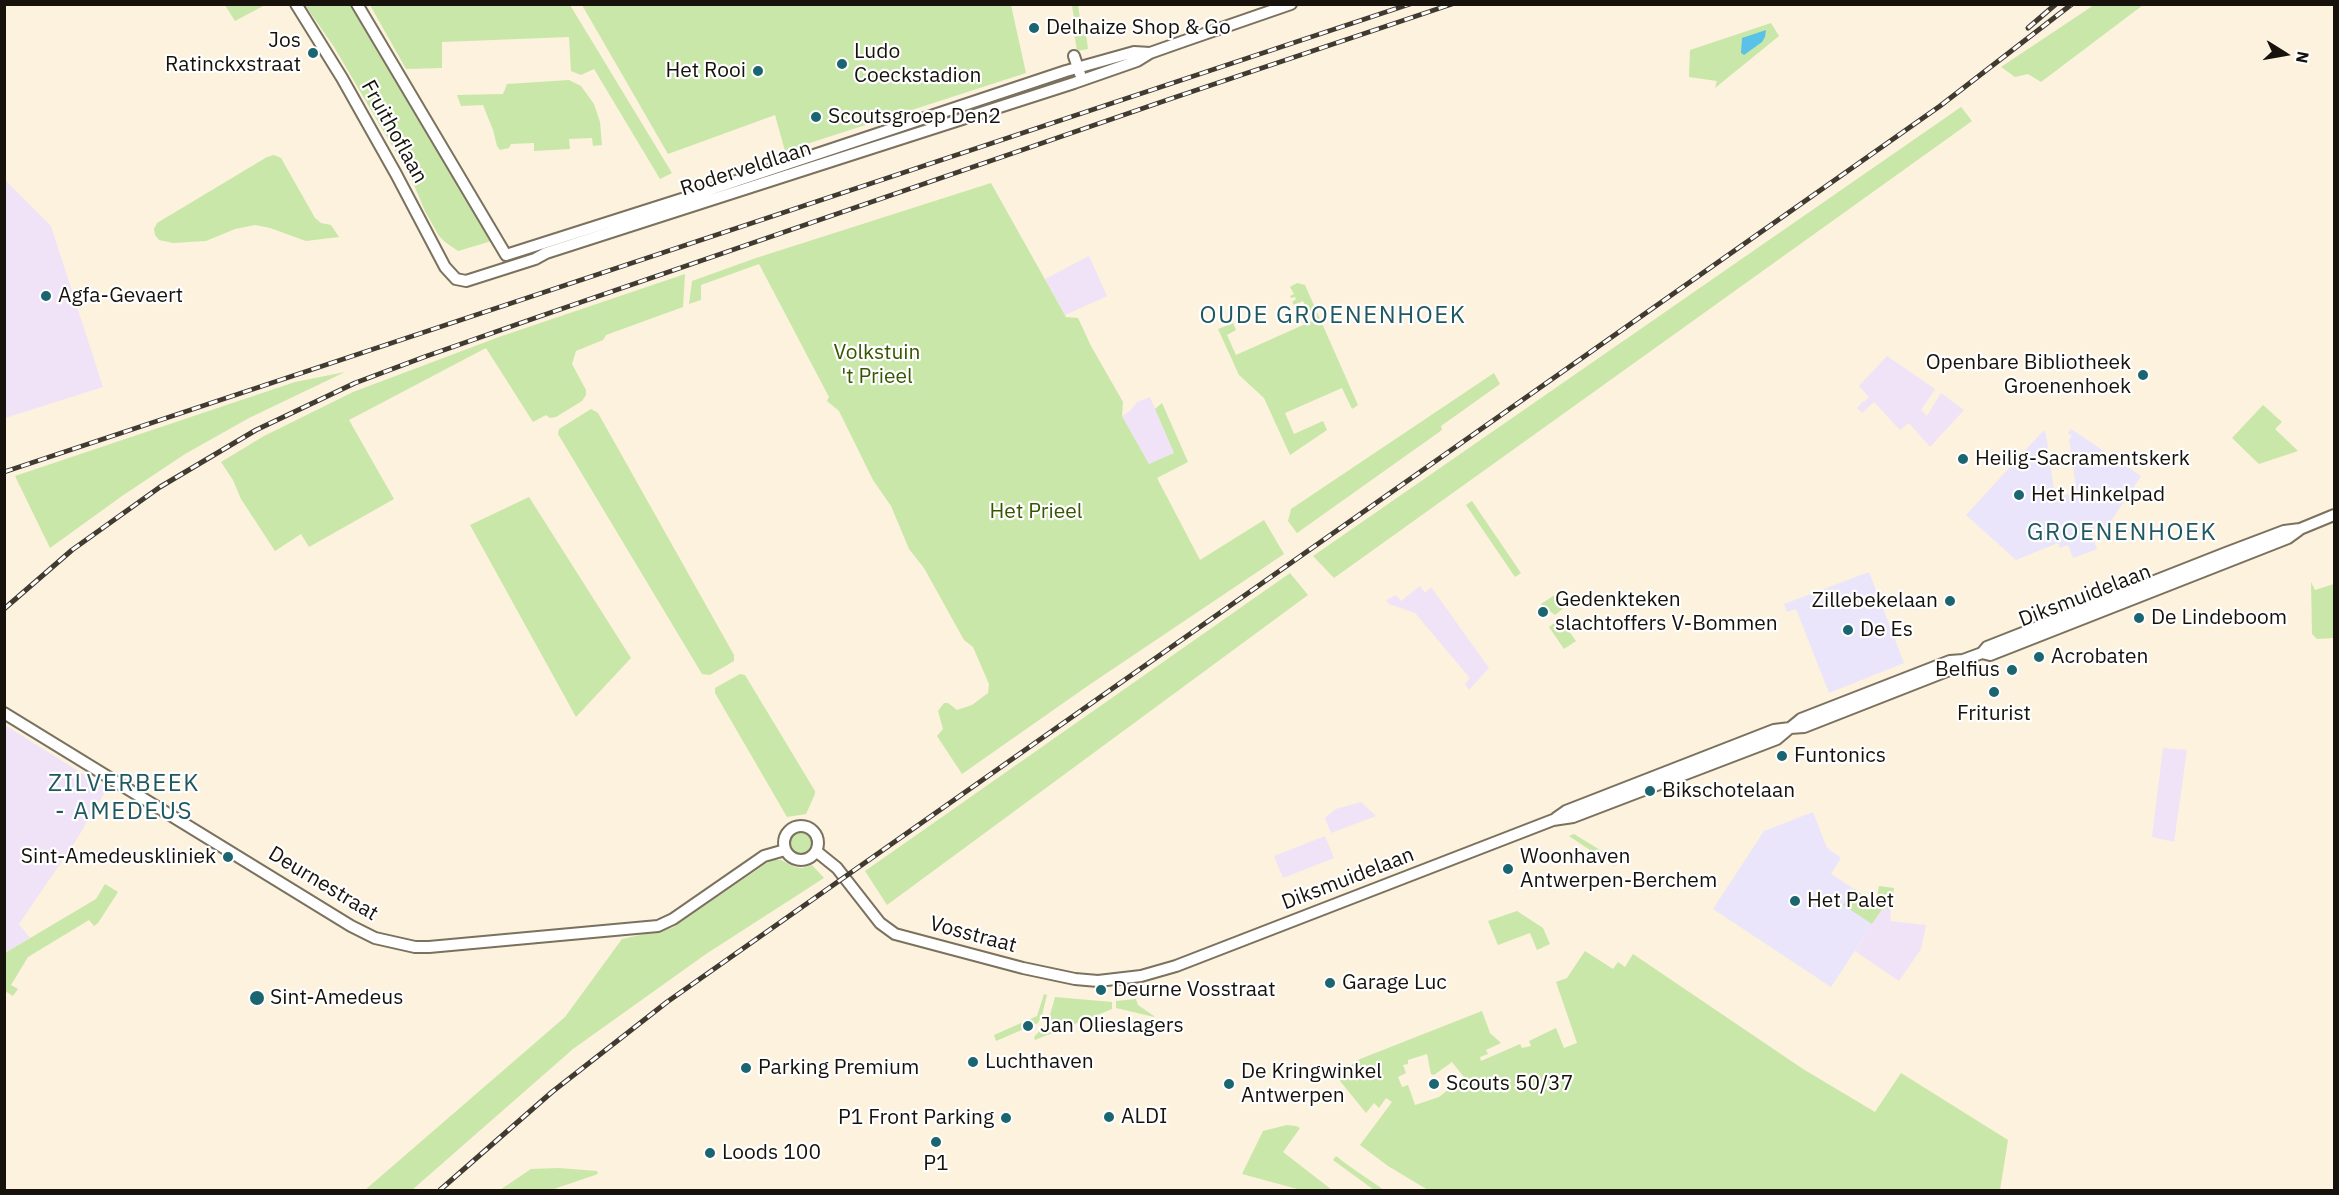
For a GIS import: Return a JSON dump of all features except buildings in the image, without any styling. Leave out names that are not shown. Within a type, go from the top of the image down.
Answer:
[{"type":"street","name":"Fruithoflaan","points":[[296,4],[342,78],[445,267],[456,279]]},
{"type":"street","name":"Fruithoflaan","points":[[357,4],[506,255]]},
{"type":"street","name":"Roderveldlaan","points":[[456,279],[472,280],[535,259],[546,253],[1098,75],[1137,61],[1150,53],[1291,4]]},
{"type":"street","name":"Roderveldlaan","points":[[506,255],[1078,67],[1134,52],[1150,53]]},
{"type":"street","points":[[1074,56],[1082,80]]},
{"type":"street","points":[[1095,63],[1098,75]]},
{"type":"street","name":"Diksmuidelaan","points":[[1155,973],[1553,820],[1573,817],[1777,739],[1790,728],[1804,727],[1952,669],[1963,660],[1982,653],[1990,655],[2288,538],[2300,529],[2334,515]]},
{"type":"street","name":"Deurnestraat","points":[[4,713],[351,926],[375,938],[415,947],[474,944],[658,926],[673,919],[764,856],[785,850]]},
{"type":"street","points":[[793,827],[809,828],[814,832],[818,844],[816,851],[807,859],[800,860],[788,855],[785,850],[786,834],[793,827]]},
{"type":"street","name":"Vosstraat","points":[[816,851],[837,868],[880,922],[895,934],[1075,980],[1111,980],[1155,973]]},
{"type":"shaded area","name":"Agfa-Gevaert","points":[[4,179],[51,226],[103,387],[5,418]]},
{"type":"shaded area","points":[[1089,256],[1107,296],[1065,315],[1045,279]]},
{"type":"shaded area","points":[[1887,356],[1935,389],[1921,410],[1927,416],[1941,393],[1964,410],[1930,447],[1909,423],[1900,430],[1874,402],[1862,413],[1857,408],[1869,397],[1859,386]]},
{"type":"shaded area","points":[[1150,397],[1174,453],[1149,464],[1122,416],[1130,411],[1137,402]]},
{"type":"shaded area","name":"Het Hinkelpad","points":[[2071,429],[2141,476],[2109,524],[2090,531],[2097,549],[2073,558],[2068,545],[2060,548],[2058,543],[2016,560],[1966,515],[2044,430],[2055,497],[2077,493],[2069,440],[2072,436],[2068,433]]},
{"type":"shaded area","name":"De Es","points":[[1869,572],[1904,663],[1829,693],[1796,609],[1787,612],[1784,604]]},
{"type":"shaded area","points":[[1420,586],[1425,593],[1431,587],[1489,668],[1469,690],[1465,684],[1470,678],[1415,613],[1389,604],[1386,600],[1396,595],[1401,601]]},
{"type":"shaded area","points":[[5,725],[107,789],[75,842],[19,924],[30,938],[5,953]]},
{"type":"shaded area","points":[[2163,748],[2187,750],[2174,842],[2152,837]]},
{"type":"shaded area","points":[[1361,802],[1376,816],[1331,833],[1325,818],[1336,809]]},
{"type":"shaded area","name":"Het Palet","points":[[1813,812],[1827,848],[1841,858],[1831,874],[1883,908],[1831,987],[1713,909],[1764,831]]},
{"type":"shaded area","points":[[1325,836],[1334,858],[1283,878],[1274,856]]},
{"type":"shaded area","points":[[1883,908],[1891,909],[1890,921],[1926,925],[1921,949],[1899,981],[1855,951]]},
{"type":"green space","points":[[225,5],[265,5],[235,21]]},
{"type":"green space","points":[[305,5],[353,5],[495,240],[458,251],[439,236],[411,178],[334,47]]},
{"type":"green space","points":[[370,5],[570,5],[672,173],[660,179],[594,69],[581,75],[571,71],[569,37],[442,42],[442,68],[406,69]]},
{"type":"green space","name":"Het Rooi","points":[[582,5],[1011,5],[1026,73],[785,151],[775,115],[668,154]]},
{"type":"green space","points":[[1072,5],[1078,5],[1088,49],[1077,51]]},
{"type":"green space","points":[[2094,5],[2143,5],[2041,82],[2028,74],[2015,77],[2001,67]]},
{"type":"green space","points":[[1771,23],[1779,36],[1715,88],[1717,81],[1689,77],[1690,50]]},
{"type":"green space","points":[[569,80],[581,86],[594,104],[600,122],[602,145],[593,146],[592,138],[569,139],[570,149],[534,151],[534,143],[511,144],[509,148],[500,150],[483,105],[461,106],[457,95],[503,94],[507,84]]},
{"type":"green space","points":[[1961,107],[1972,121],[1334,578],[1313,556]]},
{"type":"green space","points":[[274,155],[281,158],[315,218],[321,223],[331,225],[339,237],[306,241],[255,225],[235,229],[206,241],[173,243],[159,240],[155,235],[154,229],[157,223]]},
{"type":"green space","name":"Het Prieel","points":[[991,183],[1066,317],[1078,318],[1123,402],[1122,416],[1149,464],[1174,453],[1155,409],[1162,403],[1188,462],[1157,478],[1200,560],[1264,520],[1284,554],[1089,685],[962,774],[937,736],[943,729],[938,711],[944,703],[948,703],[957,710],[972,705],[988,693],[989,684],[973,647],[964,640],[924,568],[909,549],[891,506],[873,480],[839,411],[827,401],[829,397],[759,264],[701,285],[701,300],[689,304],[692,281],[756,258]]},
{"type":"green space","points":[[685,274],[683,307],[606,335],[603,340],[576,351],[572,364],[586,390],[586,395],[582,401],[556,417],[550,418],[546,415],[533,422],[486,348],[349,420],[394,499],[309,547],[301,534],[275,551],[241,499],[233,480],[221,462],[264,436],[353,392],[499,337]]},
{"type":"green space","points":[[1297,283],[1305,285],[1358,405],[1352,409],[1342,388],[1285,413],[1294,434],[1323,421],[1327,430],[1290,455],[1264,398],[1239,375],[1218,329],[1233,323],[1236,330],[1227,335],[1236,355],[1312,321],[1303,301],[1294,305],[1292,302],[1296,299],[1290,296],[1294,294],[1290,287]]},
{"type":"green space","points":[[345,372],[249,418],[185,454],[50,548],[15,476],[295,382]]},
{"type":"green space","points":[[1494,373],[1500,384],[1441,426],[1442,430],[1297,533],[1288,521],[1291,509]]},
{"type":"green space","points":[[2263,405],[2282,422],[2275,429],[2298,451],[2259,464],[2232,438]]},
{"type":"green space","points":[[591,409],[598,413],[734,655],[734,661],[710,675],[702,674],[558,434],[559,429]]},
{"type":"green space","points":[[529,497],[631,658],[576,717],[470,525]]},
{"type":"green space","points":[[1472,501],[1521,573],[1515,577],[1466,505]]},
{"type":"green space","points":[[1290,573],[1308,595],[887,905],[865,871]]},
{"type":"green space","points":[[2311,582],[2315,590],[2334,584],[2333,638],[2317,639],[2312,634]]},
{"type":"green space","points":[[1556,594],[1565,607],[1555,615],[1541,604]]},
{"type":"green space","points":[[1560,619],[1576,641],[1564,649],[1549,627]]},
{"type":"green space","points":[[740,674],[745,675],[815,791],[806,814],[787,817],[715,693],[715,688]]},
{"type":"green space","points":[[797,832],[805,832],[812,839],[812,847],[805,854],[797,854],[790,847],[790,839]]},
{"type":"green space","points":[[1574,834],[1618,861],[1614,866],[1569,836]]},
{"type":"green space","points":[[774,860],[781,860],[802,868],[812,865],[824,878],[706,954],[573,1049],[412,1190],[365,1190],[565,1017],[622,939],[672,928]]},
{"type":"green space","points":[[105,884],[118,892],[98,923],[94,926],[89,920],[28,957],[11,985],[18,989],[13,996],[5,991],[5,953],[96,899]]},
{"type":"green space","points":[[1879,886],[1894,888],[1891,909],[1883,908],[1872,924],[1843,905],[1854,889],[1876,903]]},
{"type":"green space","points":[[1517,911],[1543,928],[1550,944],[1537,950],[1530,933],[1498,945],[1488,921]]},
{"type":"green space","points":[[1585,951],[1613,969],[1618,962],[1625,967],[1633,954],[1803,1069],[1875,1112],[1901,1073],[2008,1140],[2000,1190],[1428,1190],[1388,1166],[1360,1145],[1392,1102],[1386,1098],[1379,1108],[1374,1103],[1366,1113],[1336,1076],[1360,1059],[1482,1011],[1490,1033],[1501,1043],[1486,1050],[1488,1054],[1480,1057],[1481,1061],[1520,1044],[1522,1048],[1531,1046],[1529,1041],[1556,1028],[1564,1048],[1577,1043],[1556,982],[1567,978]],"holes":[[[1427,1054],[1431,1074],[1434,1075],[1452,1062],[1464,1077],[1439,1097],[1415,1105],[1408,1085],[1402,1087],[1398,1077],[1406,1073],[1403,1065],[1408,1064],[1408,1060]]]},
{"type":"green space","points":[[1044,994],[1047,995],[1038,1023],[996,1041],[994,1035],[1037,1016]]},
{"type":"green space","points":[[1055,997],[1112,1002],[1112,1009],[1035,1040],[1034,1037],[1048,1022]]},
{"type":"green space","points":[[1136,999],[1138,1005],[1154,1017],[1116,1008],[1116,1001]]},
{"type":"green space","points":[[1287,1125],[1300,1128],[1283,1152],[1332,1190],[1301,1190],[1242,1174],[1263,1131]]},
{"type":"green space","points":[[1336,1156],[1384,1190],[1374,1190],[1333,1160]]},
{"type":"green space","points":[[558,1168],[597,1171],[598,1174],[551,1190],[500,1190],[531,1169]]},
{"type":"water","points":[[1766,30],[1762,42],[1744,55],[1741,53],[1742,38]]},
{"type":"railway","points":[[4,472],[1410,4]]},
{"type":"railway","points":[[4,609],[72,550],[160,487],[256,430],[355,383],[535,318],[1452,4]]},
{"type":"railway","points":[[2028,28],[2056,4]]},
{"type":"railway","points":[[440,1190],[552,1092],[667,1002],[1940,106],[2072,4]]},
{"type":"place","name":"Delhaize Shop & Go","points":[[1034,28]]},
{"type":"place","name":"Jos Ratinckxstraat","points":[[313,53]]},
{"type":"place","name":"Ludo Coeckstadion","points":[[842,64]]},
{"type":"place","name":"Het Rooi","points":[[758,71]]},
{"type":"place","name":"Scoutsgroep Den2","points":[[816,117]]},
{"type":"place","name":"Agfa-Gevaert","points":[[46,296]]},
{"type":"place","name":"Openbare Bibliotheek Groenenhoek","points":[[2143,375]]},
{"type":"place","name":"Heilig-Sacramentskerk","points":[[1963,459]]},
{"type":"place","name":"Het Hinkelpad","points":[[2019,495]]},
{"type":"place","name":"Zillebekelaan","points":[[1950,601]]},
{"type":"place","name":"Gedenkteken slachtoffers V-Bommen","points":[[1543,612]]},
{"type":"place","name":"De Lindeboom","points":[[2139,618]]},
{"type":"place","name":"De Es","points":[[1848,630]]},
{"type":"place","name":"Acrobaten","points":[[2039,657]]},
{"type":"place","name":"Belfius","points":[[2012,670]]},
{"type":"place","name":"Friturist","points":[[1994,692]]},
{"type":"place","name":"Funtonics","points":[[1782,756]]},
{"type":"place","name":"Bikschotelaan","points":[[1650,791]]},
{"type":"place","name":"Sint-Amedeuskliniek","points":[[228,857]]},
{"type":"place","name":"Woonhaven Antwerpen-Berchem","points":[[1508,869]]},
{"type":"place","name":"Het Palet","points":[[1795,901]]},
{"type":"place","name":"Garage Luc","points":[[1330,983]]},
{"type":"place","name":"Deurne Vosstraat","points":[[1101,990]]},
{"type":"place","name":"Sint-Amedeus","points":[[257,998]]},
{"type":"place","name":"Jan Olieslagers","points":[[1028,1026]]},
{"type":"place","name":"Luchthaven","points":[[973,1062]]},
{"type":"place","name":"Parking Premium","points":[[746,1068]]},
{"type":"place","name":"De Kringwinkel Antwerpen","points":[[1229,1084]]},
{"type":"place","name":"Scouts 50/37","points":[[1434,1084]]},
{"type":"place","name":"ALDI","points":[[1109,1117]]},
{"type":"place","name":"P1 Front Parking","points":[[1006,1118]]},
{"type":"place","name":"P1","points":[[936,1142]]},
{"type":"place","name":"Loods 100","points":[[710,1153]]},
{"type":"district","name":"OUDE GROENENHOEK","points":[[1333,316]]},
{"type":"district","name":"GROENENHOEK","points":[[2122,533]]},
{"type":"district","name":"ZILVERBEEK - AMEDEUS","points":[[124,798]]},
{"type":"park label","name":"Volkstuin 't Prieel","points":[[877,365]]}]
